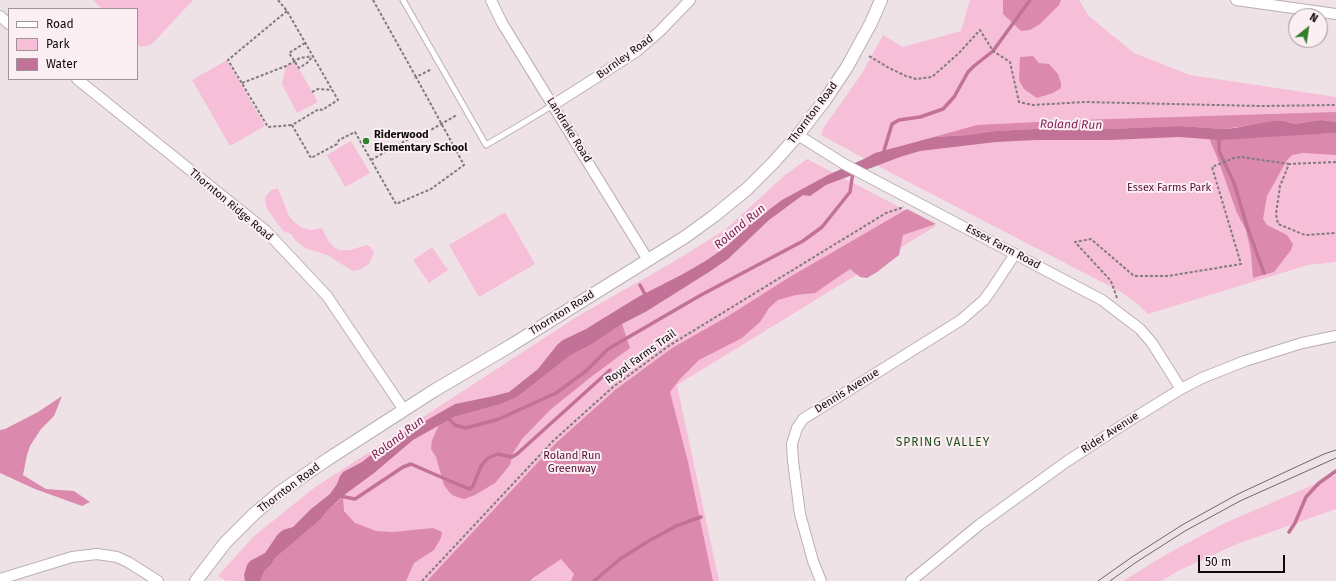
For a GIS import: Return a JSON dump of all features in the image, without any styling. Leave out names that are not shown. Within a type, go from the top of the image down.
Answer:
[{"type":"street","name":"Landrake Road","points":[[491,0],[502,23],[648,260]]},
{"type":"street","name":"Burnley Road","points":[[553,105],[637,51],[660,31],[690,0]]},
{"type":"street","name":"Thornton Road","points":[[196,581],[225,543],[254,514],[280,492],[435,390],[510,346],[648,260],[714,216],[747,189],[774,163],[825,100],[847,67],[871,23],[881,0]]},
{"type":"street","points":[[1236,0],[1336,14]]},
{"type":"street","points":[[0,16],[8,23]]},
{"type":"street","name":"Thornton Ridge Road","points":[[78,80],[266,231],[327,296],[404,410]]},
{"type":"street","name":"Essex Farm Road","points":[[798,135],[844,164],[1102,300],[1119,311],[1140,329],[1152,343],[1181,389]]},
{"type":"street","name":"Dennis Avenue","points":[[821,581],[812,561],[800,514],[792,444],[797,428],[803,419],[961,320],[984,300],[1015,254]]},
{"type":"street","name":"Rider Avenue","points":[[911,581],[979,525],[1066,462],[1181,389],[1202,378],[1245,361],[1302,343],[1336,336]]},
{"type":"street","points":[[0,579],[14,578],[36,567],[72,557],[97,554],[117,557],[128,562],[158,581]]},
{"type":"lane","points":[[403,0],[486,145],[553,105]]},
{"type":"path","points":[[278,0],[287,12],[338,100],[292,125],[268,126],[228,60],[287,12]]},
{"type":"path","points":[[292,125],[311,158],[337,144],[339,140],[355,132],[396,204],[431,189],[464,165],[373,0]]},
{"type":"path","points":[[869,56],[906,76],[916,79],[932,78],[959,53],[980,30],[993,51],[1010,62],[1019,102],[1033,105],[1085,102],[1261,106],[1336,105]]},
{"type":"path","points":[[305,43],[289,53],[299,68],[307,63],[313,56]]},
{"type":"path","points":[[242,83],[286,66],[300,58],[313,56]]},
{"type":"path","points":[[415,78],[432,69]]},
{"type":"path","points":[[312,92],[318,89],[332,90]]},
{"type":"path","points":[[427,132],[457,115]]},
{"type":"path","points":[[371,160],[414,136],[417,135],[418,138]]},
{"type":"path","points":[[1119,311],[1112,281],[1075,242],[1091,239],[1134,276],[1168,276],[1241,264],[1212,167],[1234,158],[1241,157],[1290,164],[1336,162]]},
{"type":"path","points":[[1290,164],[1280,186],[1276,214],[1278,224],[1305,235],[1336,233]]},
{"type":"path","name":"Royal Farms Trail","points":[[422,581],[553,440],[613,387],[670,345],[886,214],[905,207],[910,199]]},
{"type":"green space","points":[[93,0],[193,0],[151,45],[140,47],[138,45],[138,8],[101,8]]},
{"type":"green space","name":"Essex Farms Park","points":[[970,0],[1079,0],[1089,16],[1134,53],[1190,75],[1336,97],[1336,262],[1308,265],[1148,314],[1139,305],[1121,292],[821,135],[824,127],[861,75],[883,35],[903,47],[961,31]]},
{"type":"green space","points":[[1003,0],[1061,0],[1059,5],[1040,24],[1030,30],[1021,31],[1003,14]]},
{"type":"green space","points":[[1033,56],[1039,63],[1049,64],[1058,74],[1061,88],[1053,93],[1037,98],[1024,89],[1019,80],[1020,57]]},
{"type":"green space","points":[[227,60],[265,126],[230,146],[192,80]]},
{"type":"green space","points":[[295,62],[318,102],[297,113],[282,84],[286,66]]},
{"type":"green space","points":[[1336,112],[1336,122],[1321,120],[1295,124],[1283,121],[1223,129],[1180,126],[1109,129],[1035,129],[934,137],[977,125],[1079,120]]},
{"type":"green space","points":[[1336,133],[1336,155],[1303,153],[1292,155],[1287,160],[1267,196],[1263,219],[1267,225],[1287,235],[1293,244],[1291,250],[1274,272],[1253,278],[1251,253],[1246,230],[1237,213],[1210,139]]},
{"type":"green space","points":[[351,141],[370,173],[345,187],[327,155]]},
{"type":"green space","name":"Roland Run Greenway","points":[[807,159],[936,226],[677,385],[719,581],[226,581],[218,576],[254,536],[314,488],[578,316],[670,264],[726,229],[785,175]]},
{"type":"green space","points":[[278,188],[289,216],[294,222],[301,227],[311,230],[322,228],[329,242],[335,248],[340,250],[351,250],[366,245],[371,247],[374,253],[369,264],[359,270],[353,271],[327,255],[305,248],[296,241],[291,234],[283,231],[267,209],[265,200],[265,197],[271,190]]},
{"type":"green space","points":[[907,209],[936,224],[903,235],[899,255],[867,278],[860,277],[850,269],[815,293],[796,295],[778,300],[769,308],[760,322],[742,338],[699,360],[680,379],[670,392],[688,462],[713,581],[571,581],[574,574],[561,559],[530,581],[427,581],[556,443],[615,390],[672,348]]},
{"type":"green space","points":[[505,212],[535,264],[479,297],[449,245]]},
{"type":"green space","points":[[432,247],[448,270],[429,283],[413,260]]},
{"type":"green space","points":[[622,324],[630,348],[550,410],[522,439],[513,453],[510,465],[495,483],[475,495],[464,499],[450,493],[444,485],[436,457],[431,449],[432,440],[439,425],[454,417],[501,404],[517,397],[571,355],[592,344]]},
{"type":"green space","points":[[62,396],[54,416],[41,429],[30,446],[23,475],[46,489],[74,491],[90,502],[82,506],[35,489],[0,473],[0,430],[5,429],[38,412]]},
{"type":"green space","points":[[1336,475],[1336,509],[1237,544],[1178,571],[1162,581],[1123,581],[1167,554],[1225,523]]},
{"type":"green space","points":[[343,497],[344,511],[355,523],[376,531],[393,532],[433,528],[442,532],[441,538],[434,550],[414,563],[406,581],[260,581],[265,570],[271,565],[275,558],[320,520],[328,510]]},
{"type":"water","name":"Roland Run","points":[[1321,120],[1336,122],[1336,133],[1219,140],[1179,137],[1110,140],[1036,140],[996,142],[920,151],[826,185],[810,196],[803,195],[769,220],[728,259],[647,311],[622,324],[592,344],[571,355],[517,397],[501,404],[454,417],[413,440],[374,473],[343,496],[320,520],[275,558],[271,565],[265,570],[260,581],[245,581],[244,575],[250,561],[265,553],[278,534],[283,530],[293,527],[311,509],[330,494],[343,472],[362,462],[385,444],[455,404],[509,392],[538,369],[557,345],[563,340],[586,329],[638,297],[707,260],[727,246],[751,223],[782,200],[828,175],[875,153],[934,137],[968,135],[995,131],[1180,126],[1223,129],[1273,121],[1283,121],[1295,124]]},
{"type":"waterway","points":[[883,154],[892,124],[899,120],[920,117],[943,109],[954,97],[968,72],[993,51],[1030,0]]},
{"type":"waterway","points":[[1219,137],[1219,151],[1234,183],[1248,229],[1264,273]]},
{"type":"waterway","points":[[446,416],[455,425],[466,428],[499,419],[556,393],[586,371],[608,349],[701,295],[803,241],[822,227],[850,192],[853,172]]},
{"type":"waterway","points":[[640,285],[647,298]]},
{"type":"waterway","points":[[340,496],[355,499],[403,467],[411,464],[470,489],[473,486],[481,466],[488,458],[498,454],[512,457],[517,454],[610,370]]},
{"type":"waterway","points":[[1289,532],[1295,523],[1306,497],[1319,483],[1336,471]]},
{"type":"waterway","points":[[594,581],[620,559],[647,542],[676,526],[701,517]]},
{"type":"tram line","points":[[1098,581],[1182,525],[1238,494],[1324,454],[1336,450]]},
{"type":"tram line","points":[[1110,581],[1185,531],[1240,501],[1336,458]]},
{"type":"place","name":"Riderwood Elementary School","points":[[366,141]]},
{"type":"district","name":"SPRING VALLEY","points":[[943,443]]}]
